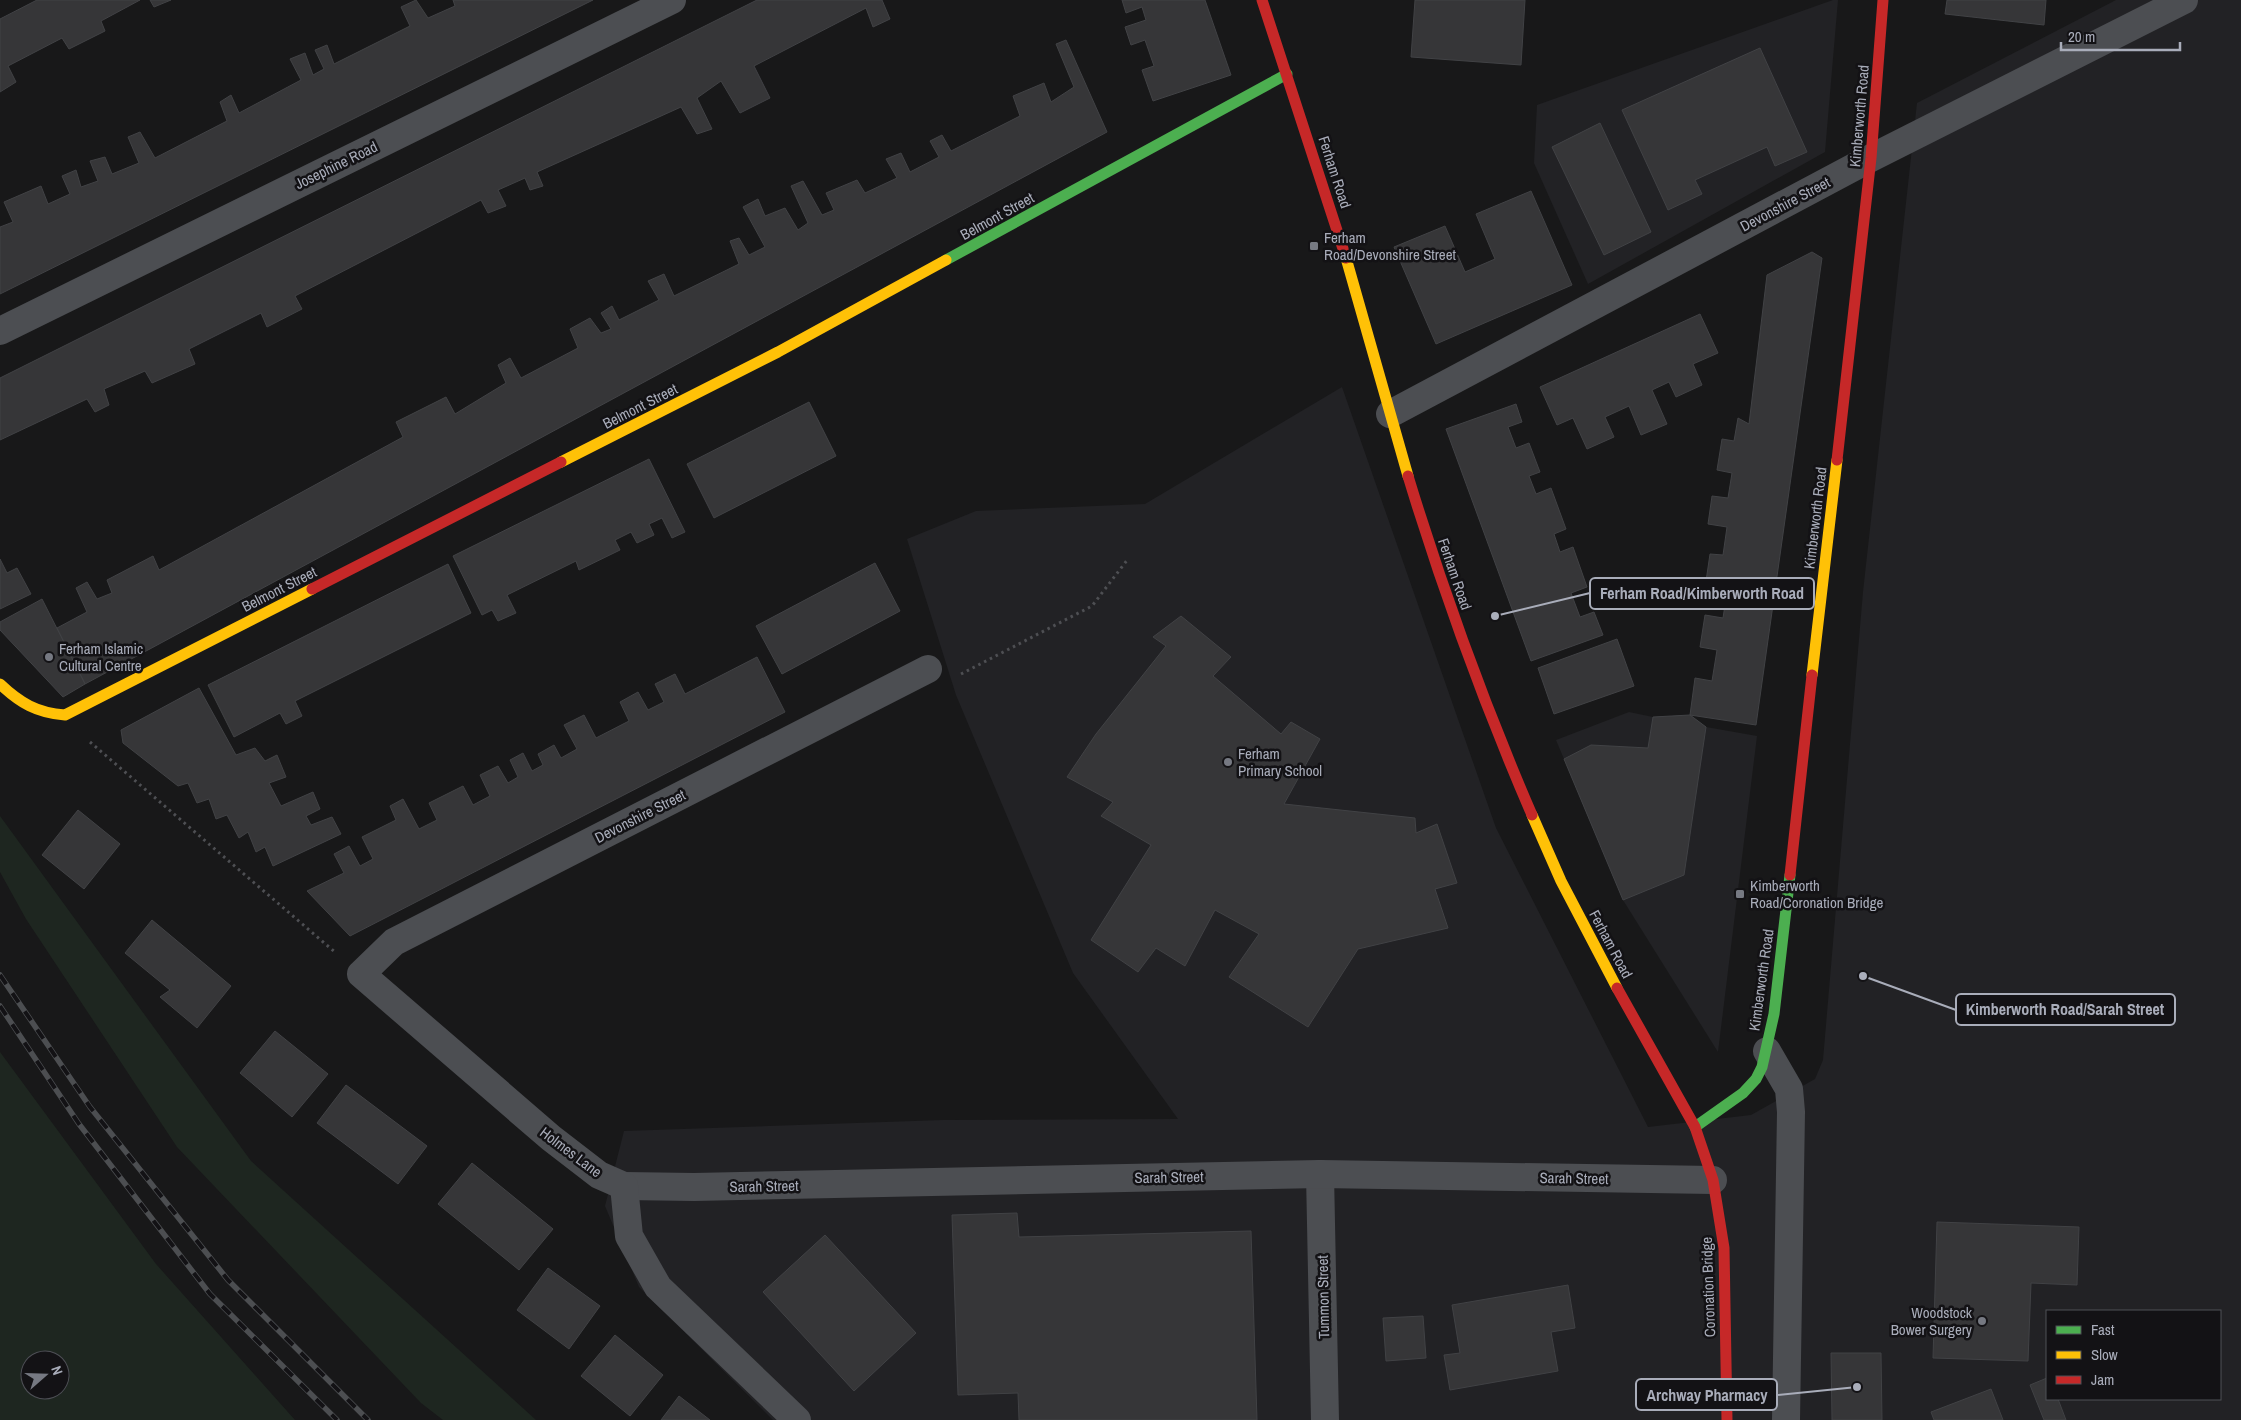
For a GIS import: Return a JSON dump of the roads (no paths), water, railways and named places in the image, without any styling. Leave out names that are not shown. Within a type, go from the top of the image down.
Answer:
[{"type":"street","name":"Josephine Road","points":[[0,331],[672,0]]},
{"type":"street","name":"Ferham Road","points":[[1262,0],[1340,238],[1433,559],[1498,738],[1561,881],[1616,986],[1696,1127]]},
{"type":"street","name":"Kimberworth Road","points":[[1696,1127],[1741,1095],[1756,1079],[1767,1051],[1782,943],[1871,158],[1883,0]]},
{"type":"street","name":"Devonshire Street","points":[[1390,414],[1871,158],[2184,0]]},
{"type":"street","name":"Belmont Street","points":[[0,684],[21,705],[47,714],[65,715],[778,352],[1287,74]]},
{"type":"street","name":"Devonshire Street","points":[[361,974],[394,942],[928,669]]},
{"type":"street","name":"Holmes Lane","points":[[361,974],[551,1138],[599,1174],[624,1186]]},
{"type":"street","points":[[1767,1051],[1789,1089],[1791,1112],[1786,1420]]},
{"type":"street","name":"Coronation Bridge","points":[[1696,1127],[1713,1180],[1724,1248],[1727,1420]]},
{"type":"street","name":"Sarah Street","points":[[624,1186],[694,1187],[1320,1174],[1713,1180]]},
{"type":"street","name":"Tummon Street","points":[[1320,1174],[1325,1420]]},
{"type":"street","points":[[624,1186],[629,1236],[658,1287],[719,1343],[797,1420]]},
{"type":"railway","points":[[0,975],[90,1107],[228,1280],[368,1420]]},
{"type":"railway","points":[[0,1006],[79,1124],[210,1294],[337,1420]]},
{"type":"place","name":"Ferham Road/Devonshire Street","points":[[1314,246]]},
{"type":"place","name":"Ferham Road/Kimberworth Road","points":[[1495,616]]},
{"type":"place","name":"Ferham Islamic Cultural Centre","points":[[49,657]]},
{"type":"place","name":"Ferham Primary School","points":[[1228,762]]},
{"type":"place","name":"Kimberworth Road/Coronation Bridge","points":[[1740,894]]},
{"type":"place","name":"Kimberworth Road/Sarah Street","points":[[1863,976]]},
{"type":"place","name":"Woodstock Bower Surgery","points":[[1982,1321]]},
{"type":"place","name":"Archway Pharmacy","points":[[1857,1387]]}]
